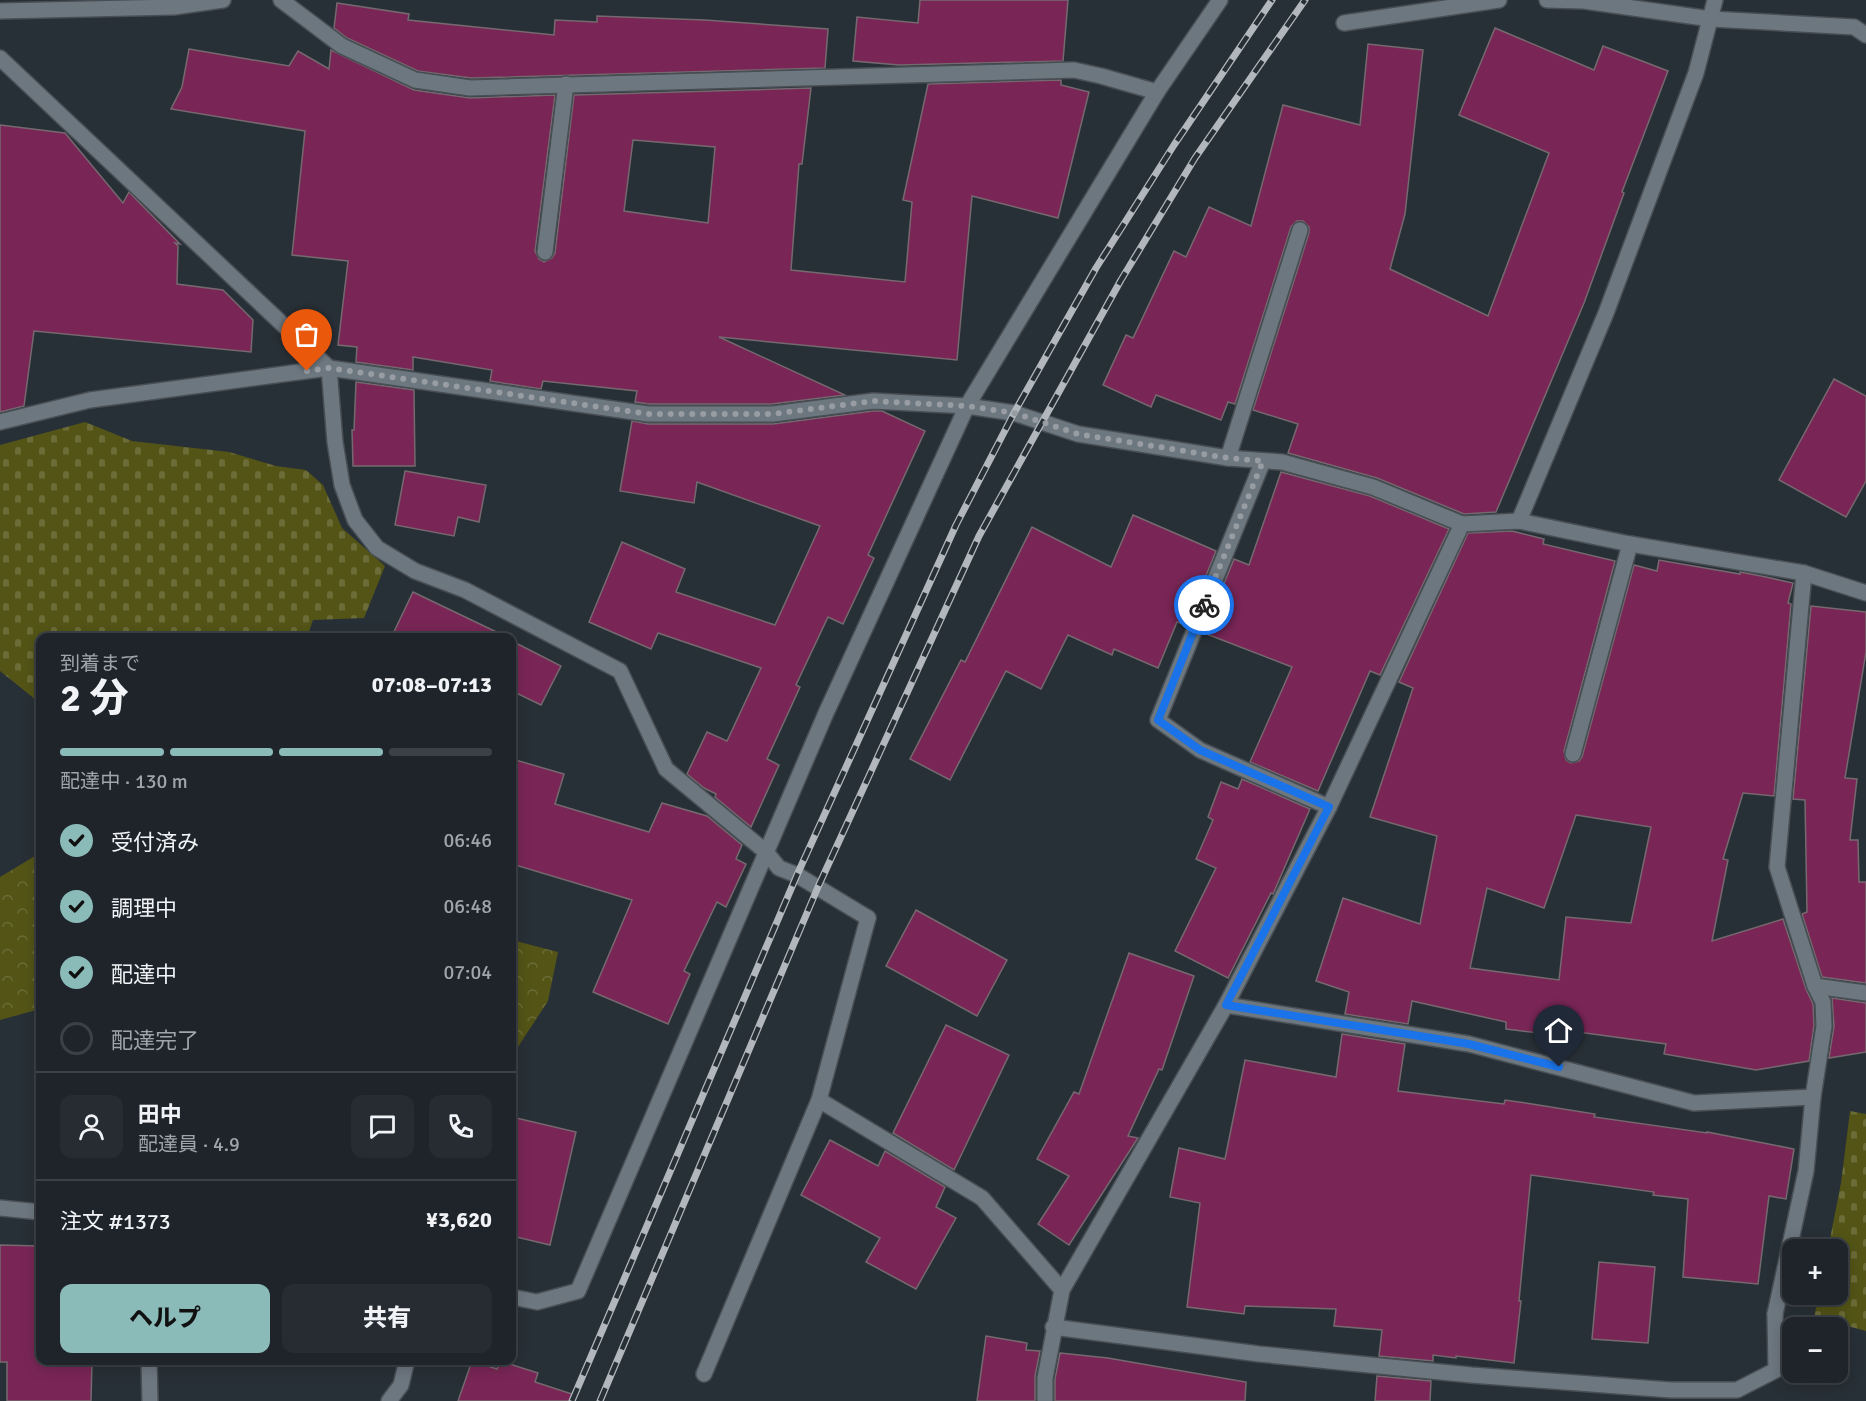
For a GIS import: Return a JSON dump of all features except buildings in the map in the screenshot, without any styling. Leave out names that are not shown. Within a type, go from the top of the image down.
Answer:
[{"type":"street","points":[[0,11],[174,7],[223,0]]},
{"type":"street","points":[[281,0],[342,46],[415,80],[470,88],[1074,70],[1157,92]]},
{"type":"street","points":[[516,1299],[537,1302],[578,1291],[826,713],[967,406],[1157,92],[1220,0]]},
{"type":"street","points":[[1344,23],[1499,0]]},
{"type":"street","points":[[1547,0],[1584,1],[1711,19],[1854,27],[1866,35]]},
{"type":"street","points":[[1519,521],[1610,303],[1696,74],[1715,0]]},
{"type":"street","points":[[0,58],[329,368],[335,442],[342,485],[355,520],[377,548],[415,572],[465,590],[620,671],[666,769],[766,852],[779,868],[797,875],[868,918],[819,1100],[704,1374]]},
{"type":"street","points":[[545,252],[566,84]]},
{"type":"street","points":[[1228,458],[1300,230]]},
{"type":"street","points":[[0,423],[90,400],[329,368],[648,414],[773,414],[873,401],[967,406],[1014,413],[1078,434],[1228,458],[1282,462],[1373,487],[1462,524],[1519,521],[1630,544],[1804,573],[1866,593]]},
{"type":"street","points":[[1263,461],[1158,720],[1200,750],[1329,807]]},
{"type":"street","points":[[1045,1401],[1045,1378],[1053,1327],[1062,1290],[1226,1005],[1329,807],[1462,524]]},
{"type":"street","points":[[1573,754],[1630,544]]},
{"type":"street","points":[[1053,1327],[1259,1354],[1471,1375],[1671,1390],[1737,1390],[1776,1370],[1775,1314],[1806,1171],[1813,1097],[1824,1026],[1823,1002],[1815,986],[1777,867],[1804,573]]},
{"type":"street","points":[[1815,986],[1866,993]]},
{"type":"street","points":[[1226,1005],[1469,1044],[1695,1102],[1813,1097]]},
{"type":"street","points":[[819,1100],[982,1198],[1062,1290]]},
{"type":"street","points":[[0,1208],[36,1212]]},
{"type":"street","points":[[149,1365],[150,1401]]},
{"type":"street","points":[[389,1401],[401,1385],[406,1365]]},
{"type":"green space","points":[[85,422],[132,441],[229,452],[276,466],[306,470],[323,485],[342,528],[385,566],[364,618],[313,620],[308,633],[36,633],[36,700],[0,671],[0,445]]},
{"type":"green space","points":[[36,855],[36,1010],[0,1020],[0,877]]},
{"type":"green space","points":[[516,941],[558,952],[548,1001],[516,1050]]},
{"type":"green space","points":[[1850,1111],[1866,1114],[1866,1331],[1848,1326],[1848,1317],[1814,1317],[1817,1305],[1848,1305],[1848,1239],[1830,1239],[1841,1183]]},
{"type":"railway","points":[[572,1401],[797,875],[956,525],[1014,413],[1096,268],[1174,145],[1272,0]]},
{"type":"railway","points":[[600,1401],[818,887],[979,536],[1121,280],[1195,158],[1305,0]]},
{"type":"way so far","points":[[307,371],[329,368],[648,414],[773,414],[873,401],[967,406],[1014,413],[1078,434],[1228,458],[1263,461],[1204,605]]},
{"type":"route","points":[[1204,605],[1158,720],[1200,750],[1329,807],[1226,1005],[1469,1044],[1559,1067]]}]
